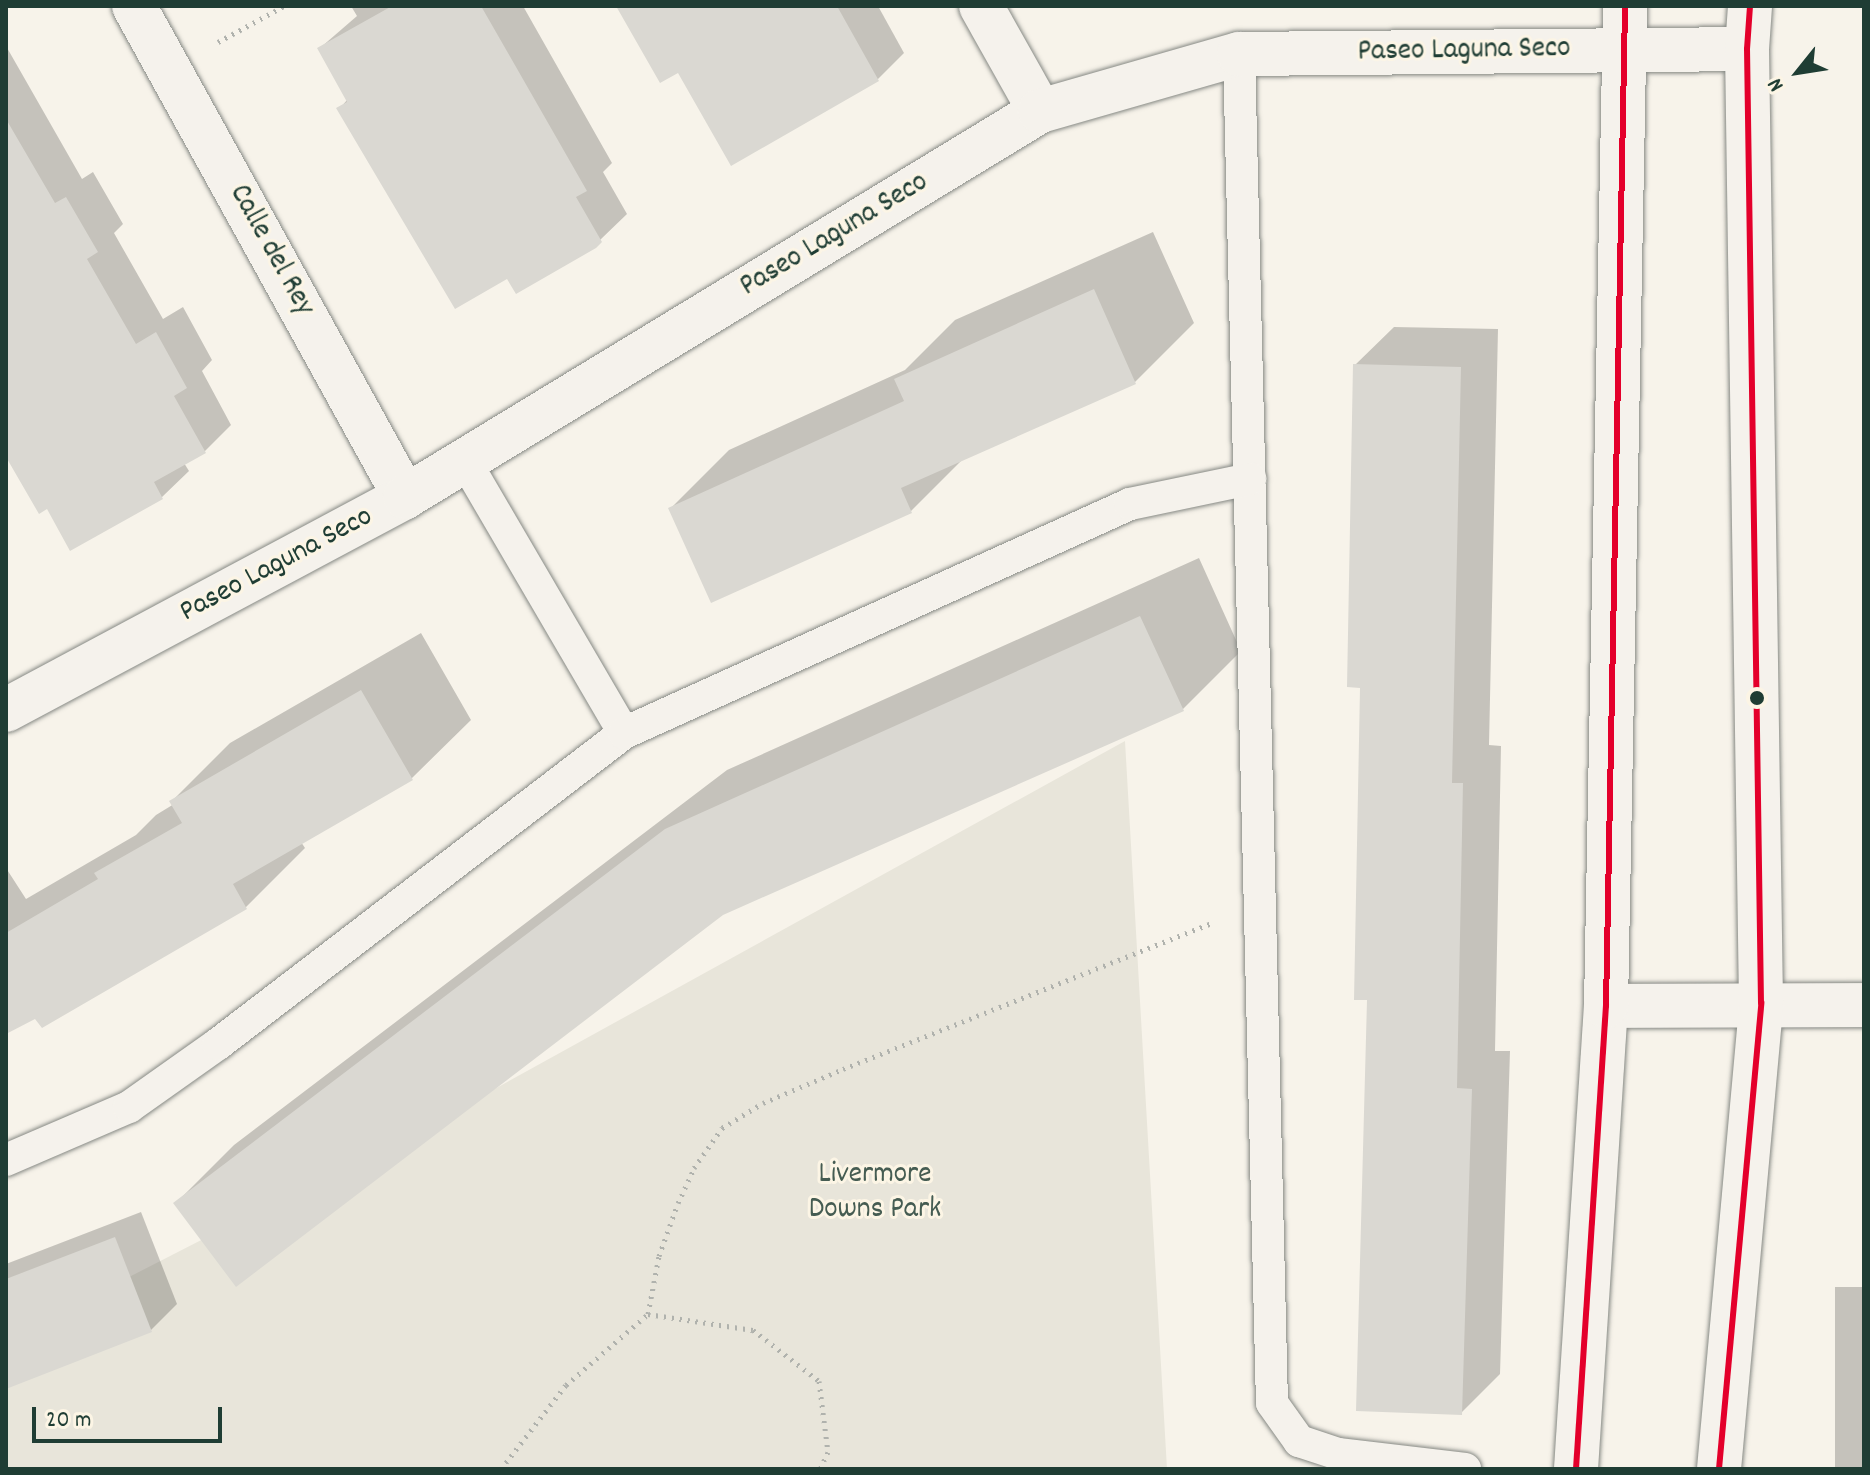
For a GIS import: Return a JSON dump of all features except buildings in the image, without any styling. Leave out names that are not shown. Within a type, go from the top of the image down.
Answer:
[{"type":"main road","name":"Calle del Rey","points":[[134,6],[405,497]]},
{"type":"main road","points":[[981,6],[1040,111]]},
{"type":"main road","points":[[1576,1469],[1606,1006],[1621,50],[1625,6]]},
{"type":"main road","points":[[1719,1469],[1761,1003],[1747,49],[1750,6]]},
{"type":"main road","name":"Paseo Laguna Seco","points":[[6,710],[405,497],[1040,111],[1239,54],[1747,49]]},
{"type":"main road","points":[[1606,1006],[1864,1005]]},
{"type":"lane","points":[[1239,54],[1272,1403],[1299,1441],[1338,1454],[1465,1469]]},
{"type":"lane","points":[[465,461],[624,733]]},
{"type":"lane","points":[[6,1160],[129,1107],[218,1044],[624,733],[1130,504],[1250,479]]},
{"type":"path","points":[[218,42],[284,6]]},
{"type":"path","points":[[501,1469],[566,1385],[648,1314],[659,1256],[678,1203],[694,1168],[722,1128],[763,1103],[843,1069],[1260,903]]},
{"type":"path","points":[[648,1314],[753,1330],[819,1381],[828,1452],[820,1469]]},
{"type":"green space","name":"Livermore Downs Park","points":[[1125,741],[1167,1469],[6,1469],[6,1340],[469,1103]]},
{"type":"transit line","points":[[1576,1469],[1606,1006],[1625,6]]},
{"type":"transit line","points":[[1719,1469],[1761,1003],[1747,49],[1750,6]]}]
